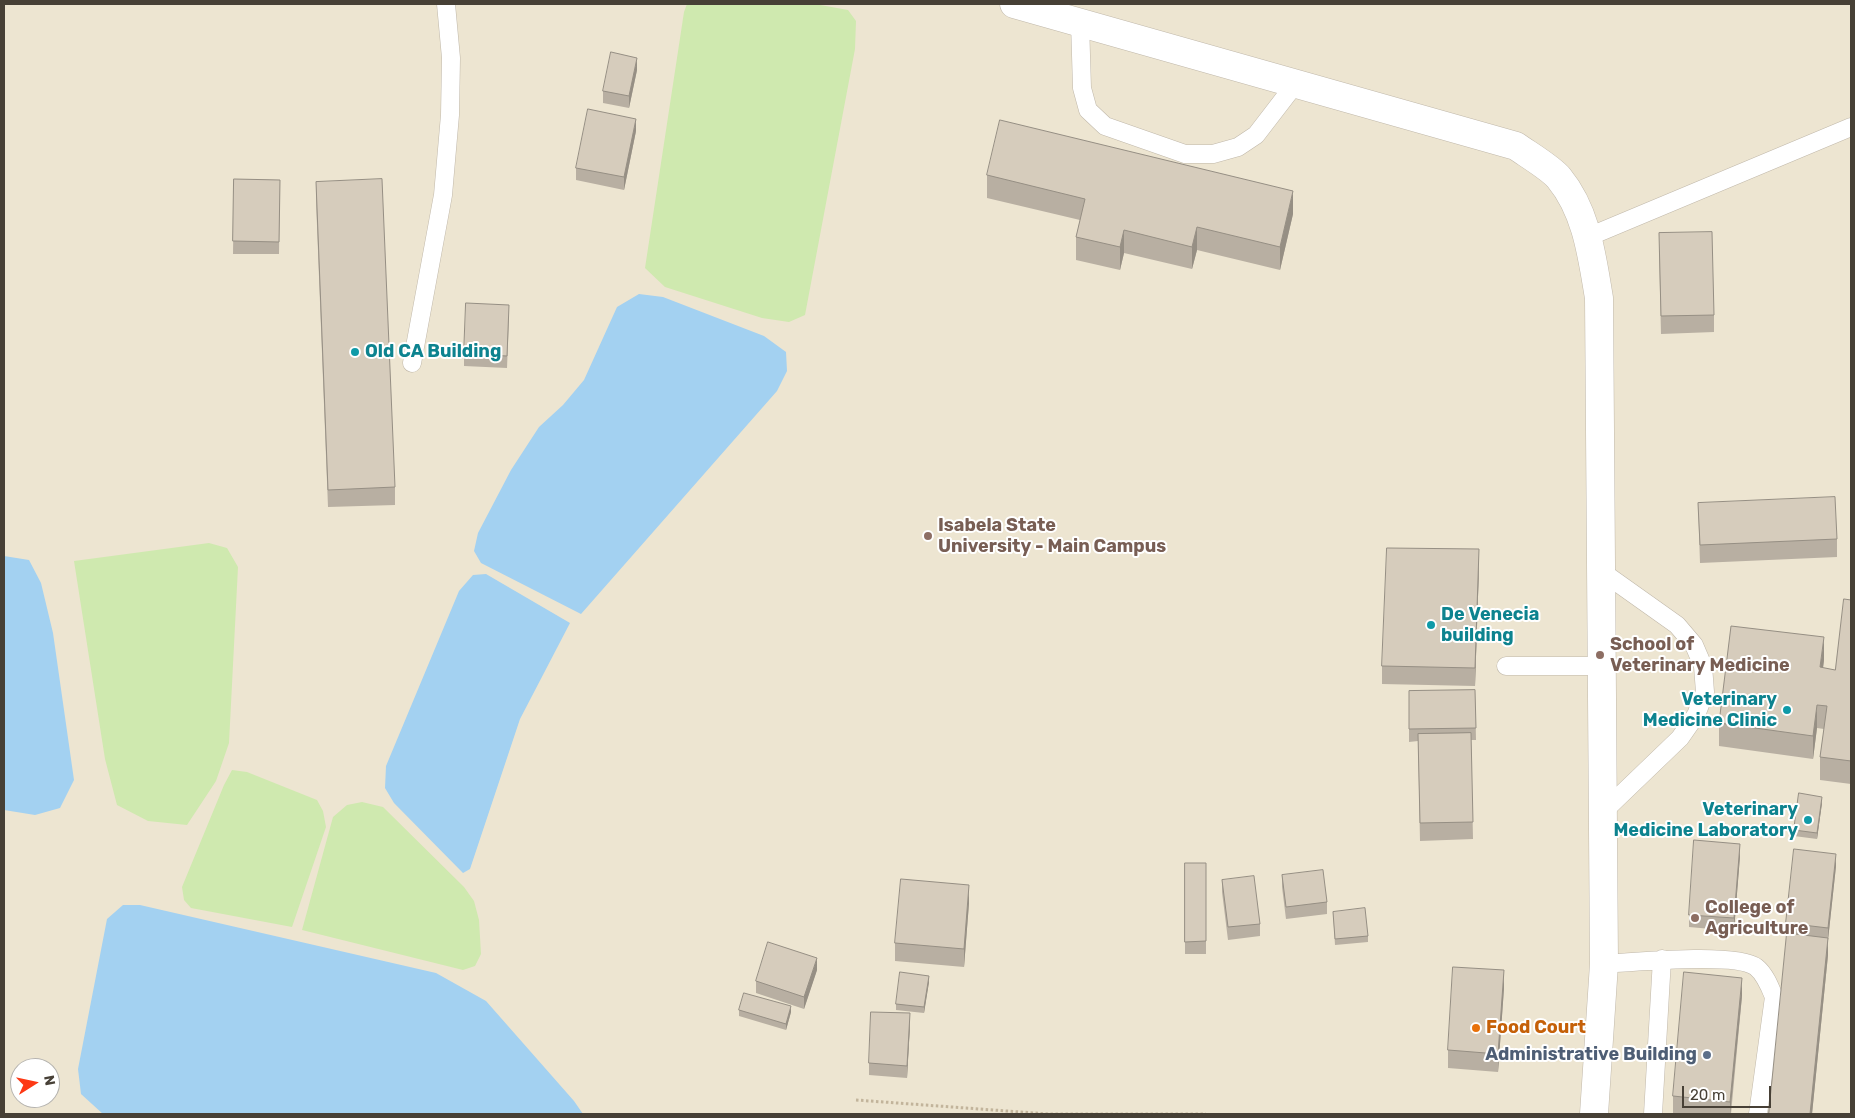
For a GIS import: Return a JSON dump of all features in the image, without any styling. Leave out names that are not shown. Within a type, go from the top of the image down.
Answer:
[{"type":"street","points":[[1014,4],[1516,146],[1559,177],[1576,204],[1588,236],[1599,298],[1604,964],[1594,1114]]},
{"type":"lane","points":[[412,363],[443,194],[450,115],[451,58],[446,4]]},
{"type":"lane","points":[[1080,22],[1082,88],[1088,110],[1105,126],[1185,154],[1213,154],[1238,148],[1256,135],[1296,84]]},
{"type":"lane","points":[[1588,236],[1851,127]]},
{"type":"lane","points":[[1601,571],[1677,625],[1694,645],[1703,666],[1705,692],[1696,715],[1680,738],[1604,811]]},
{"type":"lane","points":[[1506,666],[1601,666]]},
{"type":"lane","points":[[1604,964],[1662,959],[1745,961],[1758,968],[1768,982],[1774,996],[1758,1114]]},
{"type":"lane","points":[[1653,1114],[1662,959]]},
{"type":"path","points":[[856,1100],[1048,1114],[1206,1114]]},
{"type":"shaded area","name":"Isabela State University - Main Campus","points":[[4,4],[1851,4],[1851,1114],[4,1114]]},
{"type":"green space","points":[[687,4],[815,4],[848,10],[856,21],[855,49],[805,315],[789,322],[762,318],[665,287],[645,268],[684,12]]},
{"type":"green space","points":[[209,543],[227,548],[238,567],[229,743],[216,781],[187,825],[148,821],[117,805],[105,759],[74,561]]},
{"type":"green space","points":[[232,770],[247,772],[317,800],[323,811],[326,827],[292,927],[191,908],[184,900],[182,887]]},
{"type":"green space","points":[[362,802],[383,807],[464,887],[474,901],[479,920],[481,954],[475,966],[463,970],[302,930],[333,817],[347,805]]},
{"type":"water","points":[[639,294],[663,297],[764,336],[786,352],[787,371],[777,391],[581,614],[481,563],[474,551],[478,533],[511,470],[539,427],[563,405],[584,380],[617,307]]},
{"type":"water","points":[[4,556],[29,560],[41,583],[53,633],[74,780],[60,808],[35,815],[4,810]]},
{"type":"water","points":[[486,574],[570,623],[520,719],[470,869],[463,873],[394,803],[385,788],[386,766],[459,591],[473,575]]},
{"type":"water","points":[[123,905],[140,905],[436,973],[486,1001],[574,1101],[583,1114],[103,1114],[81,1094],[78,1069],[107,919]]},
{"type":"building","points":[[611,52],[637,58],[629,96],[603,91]]},
{"type":"building","points":[[588,109],[636,119],[624,177],[576,168]]},
{"type":"building","points":[[1000,120],[1293,191],[1280,247],[1197,227],[1192,247],[1124,230],[1120,247],[1076,237],[1085,199],[987,175]]},
{"type":"building","points":[[234,179],[280,180],[279,242],[233,241]]},
{"type":"building","name":"Old CA Building","points":[[382,179],[395,487],[328,490],[316,182]]},
{"type":"building","points":[[1712,232],[1714,315],[1661,316],[1659,233]]},
{"type":"building","points":[[466,303],[509,305],[507,356],[464,354]]},
{"type":"building","points":[[1835,497],[1837,539],[1700,545],[1698,503]]},
{"type":"building","name":"De Venecia building","points":[[1387,548],[1479,549],[1475,668],[1382,666]]},
{"type":"building","name":"Veterinary Medicine Clinic","points":[[1844,599],[1851,600],[1851,761],[1820,757],[1827,706],[1817,705],[1813,736],[1719,723],[1731,626],[1824,637],[1820,667],[1835,670]]},
{"type":"building","points":[[1475,690],[1476,728],[1409,729],[1409,691]]},
{"type":"building","points":[[1471,733],[1473,822],[1420,823],[1418,734]]},
{"type":"building","name":"Veterinary Medicine Laboratory","points":[[1799,793],[1822,797],[1817,833],[1794,830]]},
{"type":"building","points":[[1694,840],[1740,844],[1734,918],[1689,915]]},
{"type":"building","points":[[1794,849],[1836,854],[1828,928],[1786,923]]},
{"type":"building","points":[[1185,863],[1206,863],[1206,941],[1185,942]]},
{"type":"building","points":[[1323,870],[1327,902],[1286,907],[1282,875]]},
{"type":"building","points":[[1254,876],[1260,924],[1228,927],[1222,880]]},
{"type":"building","points":[[901,879],[969,885],[964,949],[895,943]]},
{"type":"building","points":[[1365,908],[1368,936],[1335,939],[1333,912]]},
{"type":"building","points":[[1787,933],[1828,938],[1810,1114],[1769,1114]]},
{"type":"building","points":[[768,942],[817,958],[804,997],[756,981]]},
{"type":"building","name":"Food Court","points":[[1453,967],[1504,970],[1498,1054],[1448,1050]]},
{"type":"building","points":[[900,972],[929,976],[924,1007],[896,1004]]},
{"type":"building","name":"Administrative Building","points":[[1684,972],[1742,978],[1730,1102],[1673,1096]]},
{"type":"building","points":[[744,993],[791,1006],[786,1024],[739,1010]]},
{"type":"building","points":[[871,1012],[910,1013],[907,1066],[869,1063]]},
{"type":"place","name":"Old CA Building","points":[[355,352]]},
{"type":"place","name":"Isabela State University - Main Campus","points":[[928,536]]},
{"type":"place","name":"De Venecia building","points":[[1431,625]]},
{"type":"place","name":"School of Veterinary Medicine","points":[[1600,655]]},
{"type":"place","name":"Veterinary Medicine Clinic","points":[[1787,710]]},
{"type":"place","name":"Veterinary Medicine Laboratory","points":[[1808,820]]},
{"type":"place","name":"College of Agriculture","points":[[1695,918]]},
{"type":"place","name":"Food Court","points":[[1476,1028]]},
{"type":"place","name":"Administrative Building","points":[[1707,1055]]}]
